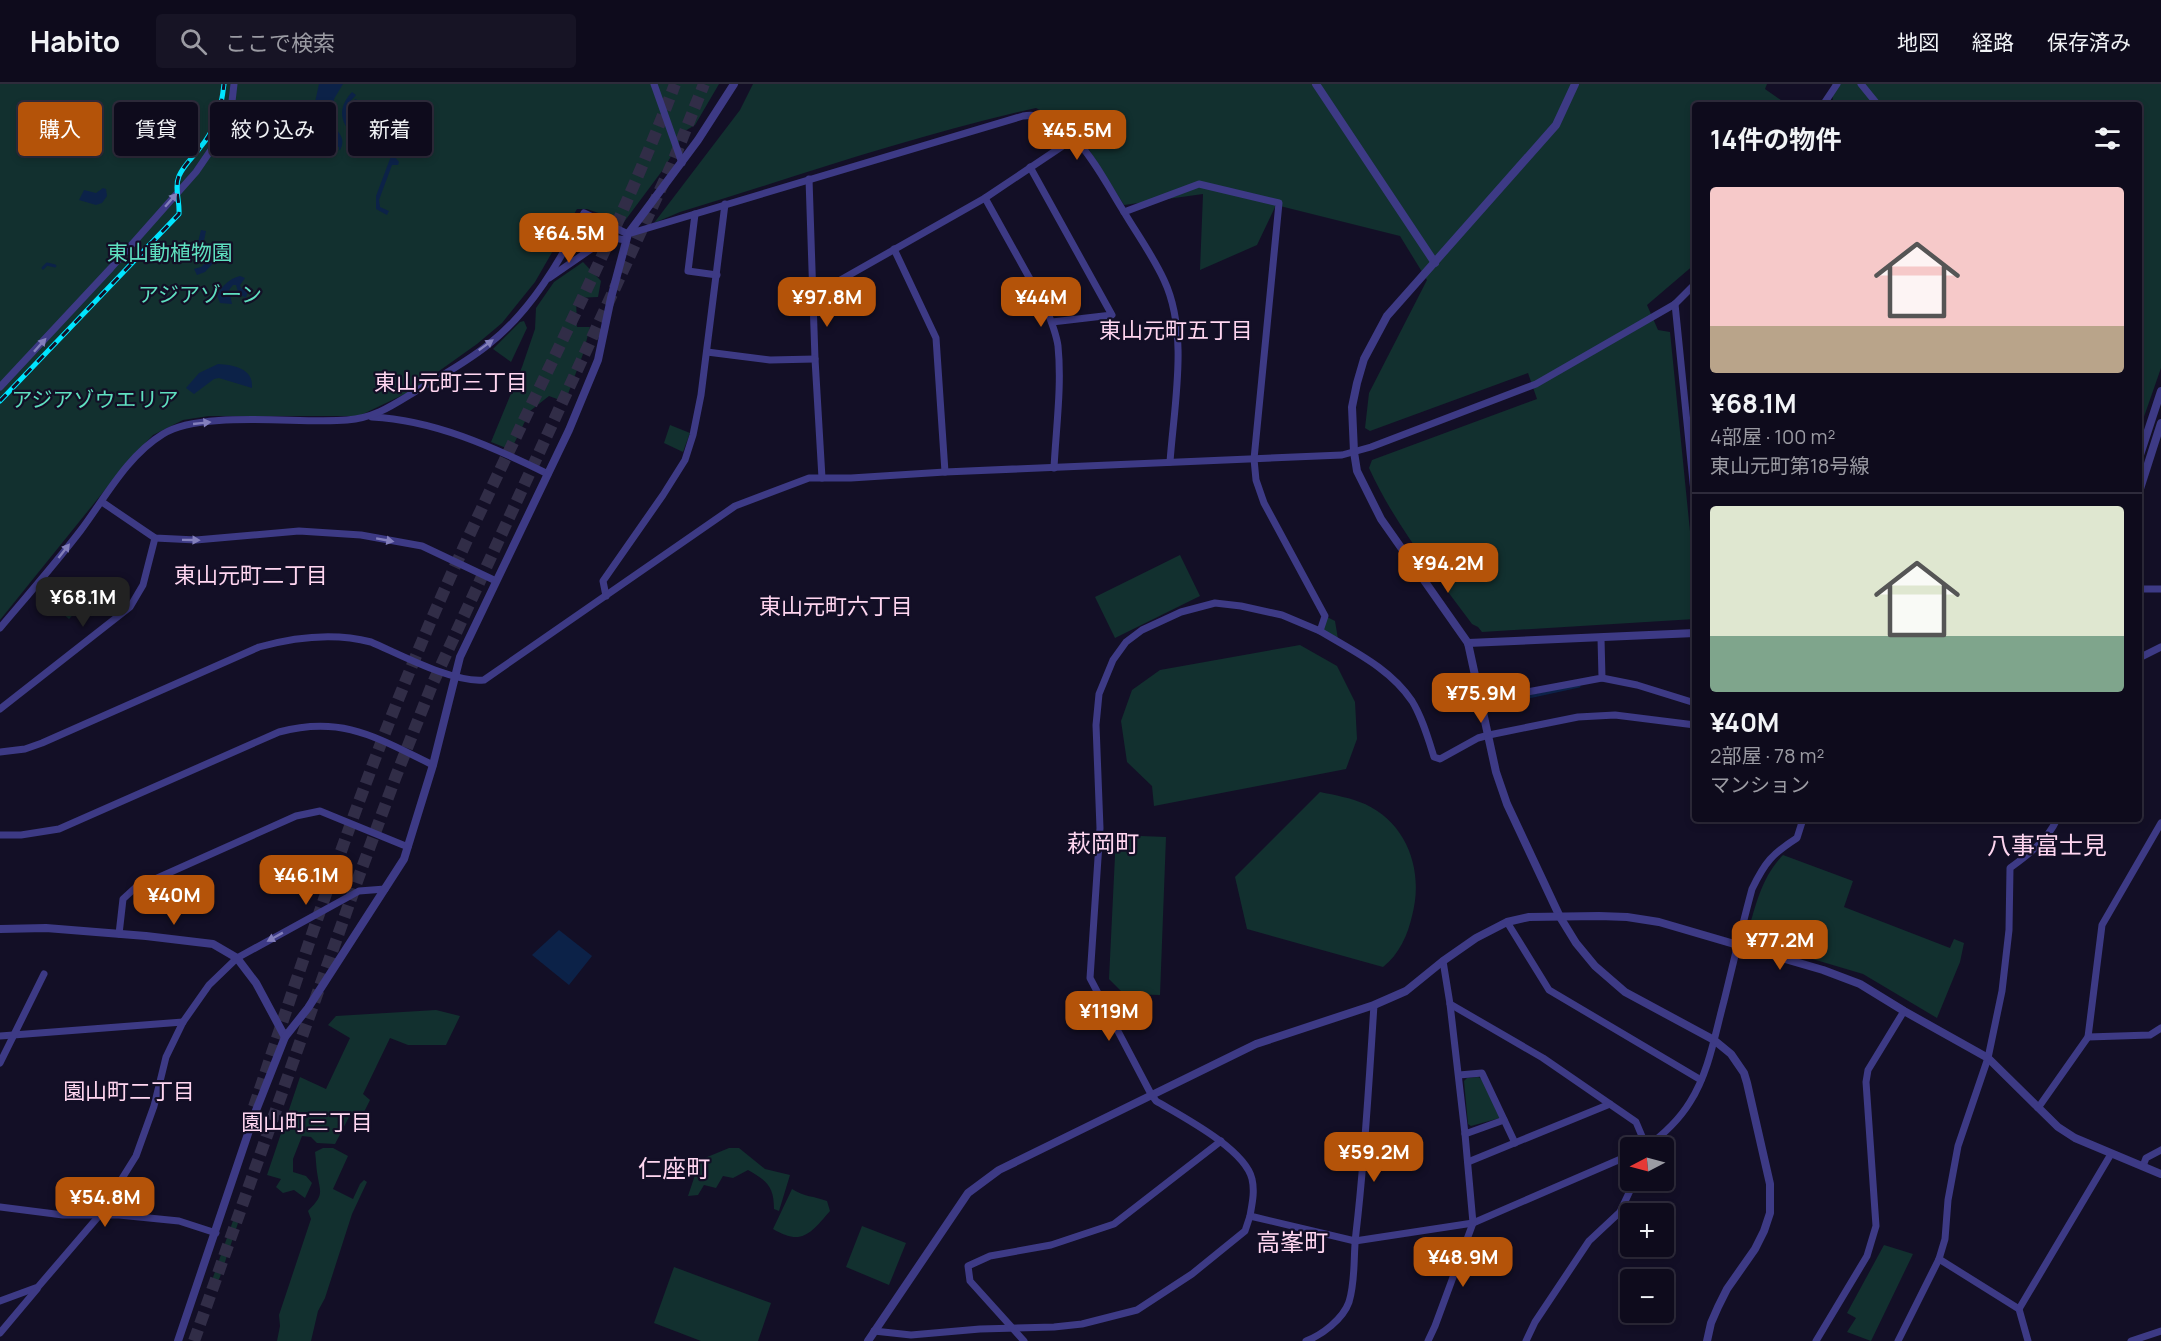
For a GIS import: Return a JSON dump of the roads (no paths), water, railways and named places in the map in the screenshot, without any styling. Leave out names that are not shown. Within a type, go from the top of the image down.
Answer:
[{"type":"street","points":[[0,387],[111,268],[196,171],[224,131],[231,110],[234,84]]},
{"type":"street","points":[[654,84],[682,163]]},
{"type":"street","points":[[178,1341],[255,1113],[285,1038],[308,1008],[404,859],[433,765],[460,657],[569,430],[598,360],[627,237],[682,163],[727,98],[734,84]]},
{"type":"street","points":[[1316,84],[1435,263]]},
{"type":"street","points":[[1575,84],[1556,125],[1387,316],[1364,359],[1357,383],[1352,407],[1354,452],[1357,471],[1381,519],[1468,643],[1496,772],[1507,804],[1560,917],[1576,943],[1595,966],[1625,992],[1714,1040],[1731,1054],[1748,1083],[1770,1184],[1770,1213],[1764,1231],[1718,1307],[1707,1341]]},
{"type":"street","points":[[1825,102],[1837,84]]},
{"type":"street","points":[[1861,84],[1876,102]]},
{"type":"street","points":[[545,281],[597,245],[613,238],[627,237],[725,204],[1034,114],[1045,117],[1076,137],[1164,280],[1174,312],[1179,343],[1170,462]]},
{"type":"street","points":[[814,295],[985,198],[1076,137]]},
{"type":"street","points":[[1030,167],[1112,315],[1052,322]]},
{"type":"street","points":[[809,179],[815,359],[822,478]]},
{"type":"street","points":[[1124,212],[1199,184],[1280,203],[1254,459],[1256,480],[1264,503],[1325,616],[1320,630]]},
{"type":"street","points":[[985,198],[1045,306],[1058,344],[1054,468]]},
{"type":"street","points":[[606,596],[603,581],[685,460],[693,435],[707,351],[725,204]]},
{"type":"street","points":[[372,417],[488,345],[508,327],[545,281],[584,213],[627,237]]},
{"type":"street","points":[[695,214],[688,271],[717,275]]},
{"type":"street","points":[[894,249],[936,339],[945,472]]},
{"type":"street","points":[[0,752],[25,749],[42,743],[259,647],[289,639],[321,637],[356,639],[370,642],[455,677],[472,681],[484,680],[735,507],[809,478],[1342,455],[1354,452],[1528,388],[1674,304],[1692,287]]},
{"type":"street","points":[[1674,304],[1692,474]]},
{"type":"street","points":[[707,351],[770,360],[815,359]]},
{"type":"street","points":[[2142,449],[2161,391]]},
{"type":"street","points":[[0,628],[63,553],[138,452],[164,433],[183,426],[205,423],[395,418],[464,438],[499,451],[548,474]]},
{"type":"street","points":[[2142,483],[2161,423]]},
{"type":"street","points":[[102,502],[155,538],[196,540],[299,531],[362,535],[422,546],[496,581]]},
{"type":"street","points":[[0,709],[130,607],[143,585],[155,538]]},
{"type":"street","points":[[2142,590],[2161,589]]},
{"type":"street","points":[[874,1331],[911,1335],[1082,1324],[1137,1310],[1192,1274],[1245,1231],[1254,1194],[1252,1178],[1245,1164],[1221,1141],[1156,1101],[1150,1094],[1090,978],[1100,828],[1096,726],[1099,694],[1113,660],[1126,642],[1142,630],[1181,612],[1215,603],[1282,615],[1320,630],[1369,660],[1396,681],[1413,702],[1434,757],[1440,759],[1478,738],[1578,717],[1615,715],[1692,725]]},
{"type":"street","points":[[1468,643],[1692,633]]},
{"type":"street","points":[[1600,638],[1602,678]]},
{"type":"street","points":[[2142,656],[2161,647]]},
{"type":"street","points":[[1478,691],[1501,697],[1602,678],[1637,685],[1692,701]]},
{"type":"street","points":[[0,835],[21,835],[59,829],[272,735],[294,728],[346,727],[369,735],[433,765]]},
{"type":"street","points":[[118,934],[123,899],[135,888],[296,816],[320,812],[408,847]]},
{"type":"street","points":[[1660,1137],[1680,1117],[1692,1100],[1701,1080],[1714,1040],[1752,889],[1762,868],[1776,851],[1797,838],[1802,822]]},
{"type":"street","points":[[1898,1341],[1939,1259],[1945,1239],[1948,1200],[1958,1146],[1988,1058],[2002,991],[2009,930],[2010,868],[2033,851],[2051,831],[2055,822]]},
{"type":"street","points":[[2038,1108],[2088,1037],[2102,925],[2161,823]]},
{"type":"street","points":[[0,1333],[98,1217],[136,1156],[154,1106],[166,1057],[183,1022],[209,985],[237,958],[358,891],[385,889]]},
{"type":"street","points":[[868,1341],[968,1193],[999,1170],[1256,1044],[1374,1005],[1406,991],[1476,938],[1507,922],[1529,917],[1628,917],[1659,922],[1823,970],[1860,984],[1988,1058],[2058,1127],[2075,1138],[2161,1174]]},
{"type":"street","points":[[1507,922],[1549,990],[1701,1080]]},
{"type":"street","points":[[0,929],[46,928],[213,944],[237,958],[256,984],[285,1038]]},
{"type":"street","points":[[1428,1341],[1436,1326],[1473,1223],[1466,1134],[1443,961]]},
{"type":"street","points":[[0,1062],[44,974]]},
{"type":"street","points":[[1450,1004],[1543,1058],[1610,1104],[1636,1122],[1642,1137]]},
{"type":"street","points":[[1306,1341],[1317,1336],[1338,1318],[1348,1304],[1353,1278],[1364,1162],[1374,1005]]},
{"type":"street","points":[[1816,1341],[1867,1256],[1876,1226],[1866,1082],[1868,1071],[1904,1011]]},
{"type":"street","points":[[0,1036],[183,1022]]},
{"type":"street","points":[[2088,1037],[2150,1035],[2161,1028]]},
{"type":"street","points":[[1459,1075],[1482,1074],[1515,1143]]},
{"type":"street","points":[[1468,1162],[1610,1104]]},
{"type":"street","points":[[1466,1134],[1504,1120]]},
{"type":"street","points":[[1024,1341],[970,1281],[968,1266],[990,1256],[1051,1245],[1114,1224],[1221,1141]]},
{"type":"street","points":[[2144,1166],[2146,1158],[2161,1150]]},
{"type":"street","points":[[2019,1310],[2111,1154]]},
{"type":"street","points":[[1250,1216],[1355,1241],[1473,1223],[1620,1159]]},
{"type":"street","points":[[1526,1341],[1535,1322],[1589,1241],[1620,1212],[1630,1191]]},
{"type":"street","points":[[0,1208],[31,1213],[98,1217],[119,1215],[179,1221],[216,1233]]},
{"type":"street","points":[[1939,1259],[2019,1310],[2028,1341]]},
{"type":"street","points":[[0,1301],[38,1287]]},
{"type":"street","points":[[2132,1341],[2161,1331]]},
{"type":"water","points":[[319,84],[343,84],[334,102],[315,102]]},
{"type":"water","points":[[352,92],[356,95],[347,105],[348,128],[342,115],[345,101]]},
{"type":"water","points":[[336,129],[340,134],[342,143],[340,150],[336,150],[339,150],[339,147],[336,146]]},
{"type":"water","points":[[391,156],[395,156],[399,162],[398,165],[392,165],[379,200],[380,207],[389,211],[387,215],[376,209],[376,196]]},
{"type":"water","points":[[103,188],[106,189],[107,196],[102,203],[96,205],[79,200],[84,190],[96,193]]},
{"type":"water","points":[[201,230],[206,231],[204,241],[216,250],[217,259],[205,272],[197,275],[194,269],[201,267],[211,257],[211,252],[204,246],[183,250],[182,246],[198,242]]},
{"type":"water","points":[[240,276],[245,278],[240,285],[241,288],[248,292],[244,302],[245,297],[239,295],[236,285],[233,285],[229,290],[232,304],[220,303],[217,295],[222,288],[229,281]]},
{"type":"water","points":[[218,364],[230,365],[246,372],[252,381],[252,388],[219,378],[214,379],[194,394],[186,388],[199,373]]},
{"type":"water","points":[[559,930],[592,956],[569,985],[532,955]]},
{"type":"waterway","points":[[43,268],[47,264],[55,266]]},
{"type":"waterway","points":[[1493,699],[1505,702],[1579,686]]},
{"type":"tunnel","points":[[254,1107],[341,851],[413,662],[469,535],[621,215],[675,84]]},
{"type":"tunnel","points":[[194,1341],[359,876],[432,685],[672,164],[704,84]]},
{"type":"railway","points":[[0,401],[179,214],[177,185],[179,176],[205,142],[214,126],[224,84]]},
{"type":"district","name":"東山元町五丁目","points":[[1176,330]]},
{"type":"district","name":"東山元町三丁目","points":[[451,382]]},
{"type":"district","name":"東山元町二丁目","points":[[251,575]]},
{"type":"district","name":"東山元町六丁目","points":[[836,606]]},
{"type":"district","name":"萩岡町","points":[[1103,842]]},
{"type":"district","name":"八事富士見","points":[[2047,844]]},
{"type":"district","name":"園山町二丁目","points":[[129,1091]]},
{"type":"district","name":"園山町三丁目","points":[[307,1122]]},
{"type":"district","name":"仁座町","points":[[674,1167]]},
{"type":"district","name":"高峯町","points":[[1292,1241]]},
{"type":"park label","name":"東山動植物園","points":[[170,252]]},
{"type":"park label","name":"アジアゾーン","points":[[200,294]]},
{"type":"park label","name":"アジアゾウエリア","points":[[95,399]]}]
